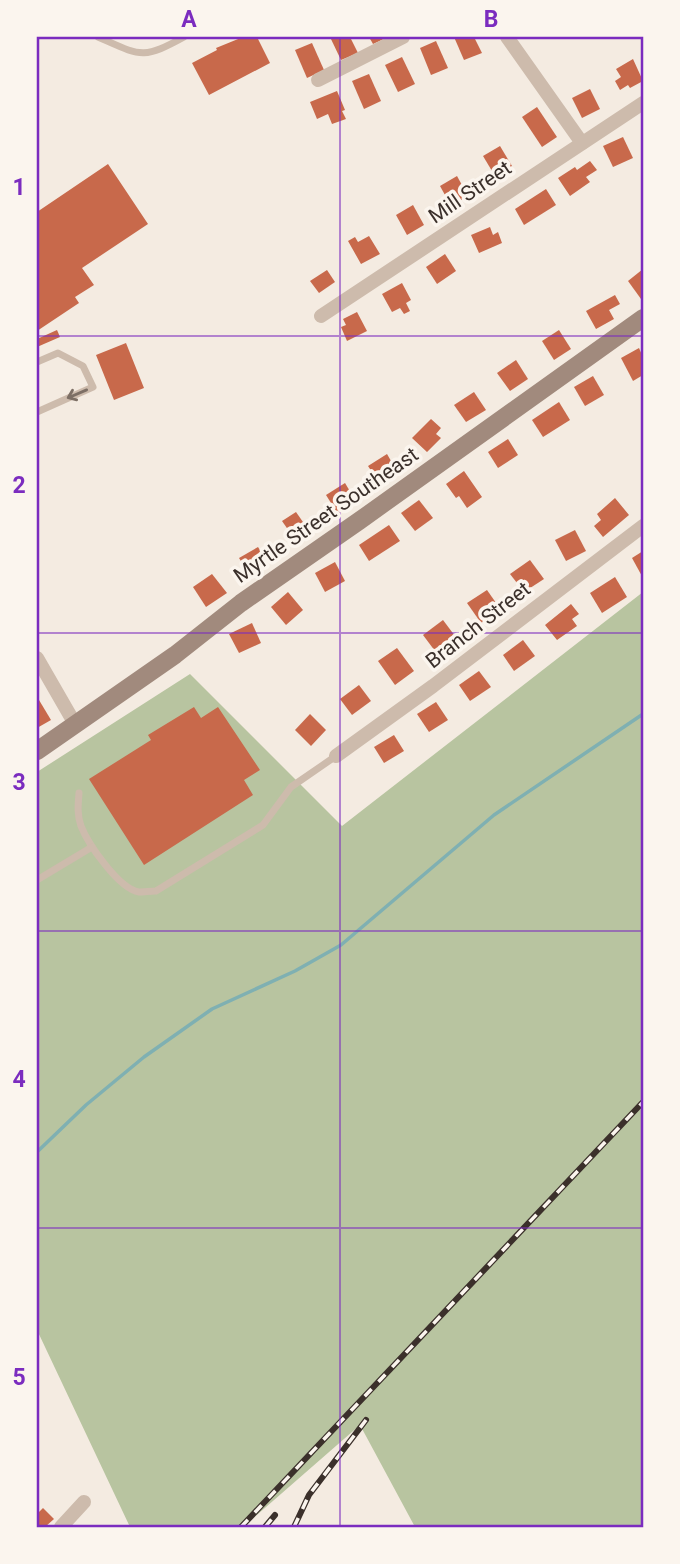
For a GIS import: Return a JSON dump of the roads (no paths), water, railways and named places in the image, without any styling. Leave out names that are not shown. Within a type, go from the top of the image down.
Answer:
[{"type":"street","points":[[318,80],[403,37]]},
{"type":"street","points":[[507,37],[582,143]]},
{"type":"street","name":"Mill Street","points":[[321,316],[643,103]]},
{"type":"street","name":"Myrtle Street Southeast","points":[[37,751],[175,655],[235,607],[359,522],[643,318]]},
{"type":"street","name":"Branch Street","points":[[336,756],[433,686],[643,526]]},
{"type":"street","points":[[37,657],[75,724]]},
{"type":"street","points":[[61,1527],[84,1503]]},
{"type":"lane","points":[[98,37],[134,53],[155,53],[184,37]]},
{"type":"lane","points":[[37,362],[58,353],[83,366],[93,387],[37,412]]},
{"type":"lane","points":[[79,793],[77,810],[81,827],[92,846],[127,886],[138,892],[156,891],[262,825],[291,788],[336,756]]},
{"type":"lane","points":[[37,880],[92,846]]},
{"type":"waterway","points":[[37,1152],[86,1105],[144,1057],[212,1009],[295,971],[341,945],[494,815],[643,714]]},
{"type":"railway","points":[[241,1527],[643,1102]]},
{"type":"railway","points":[[294,1527],[309,1495],[366,1420]]},
{"type":"railway","points":[[265,1527],[275,1515]]}]
